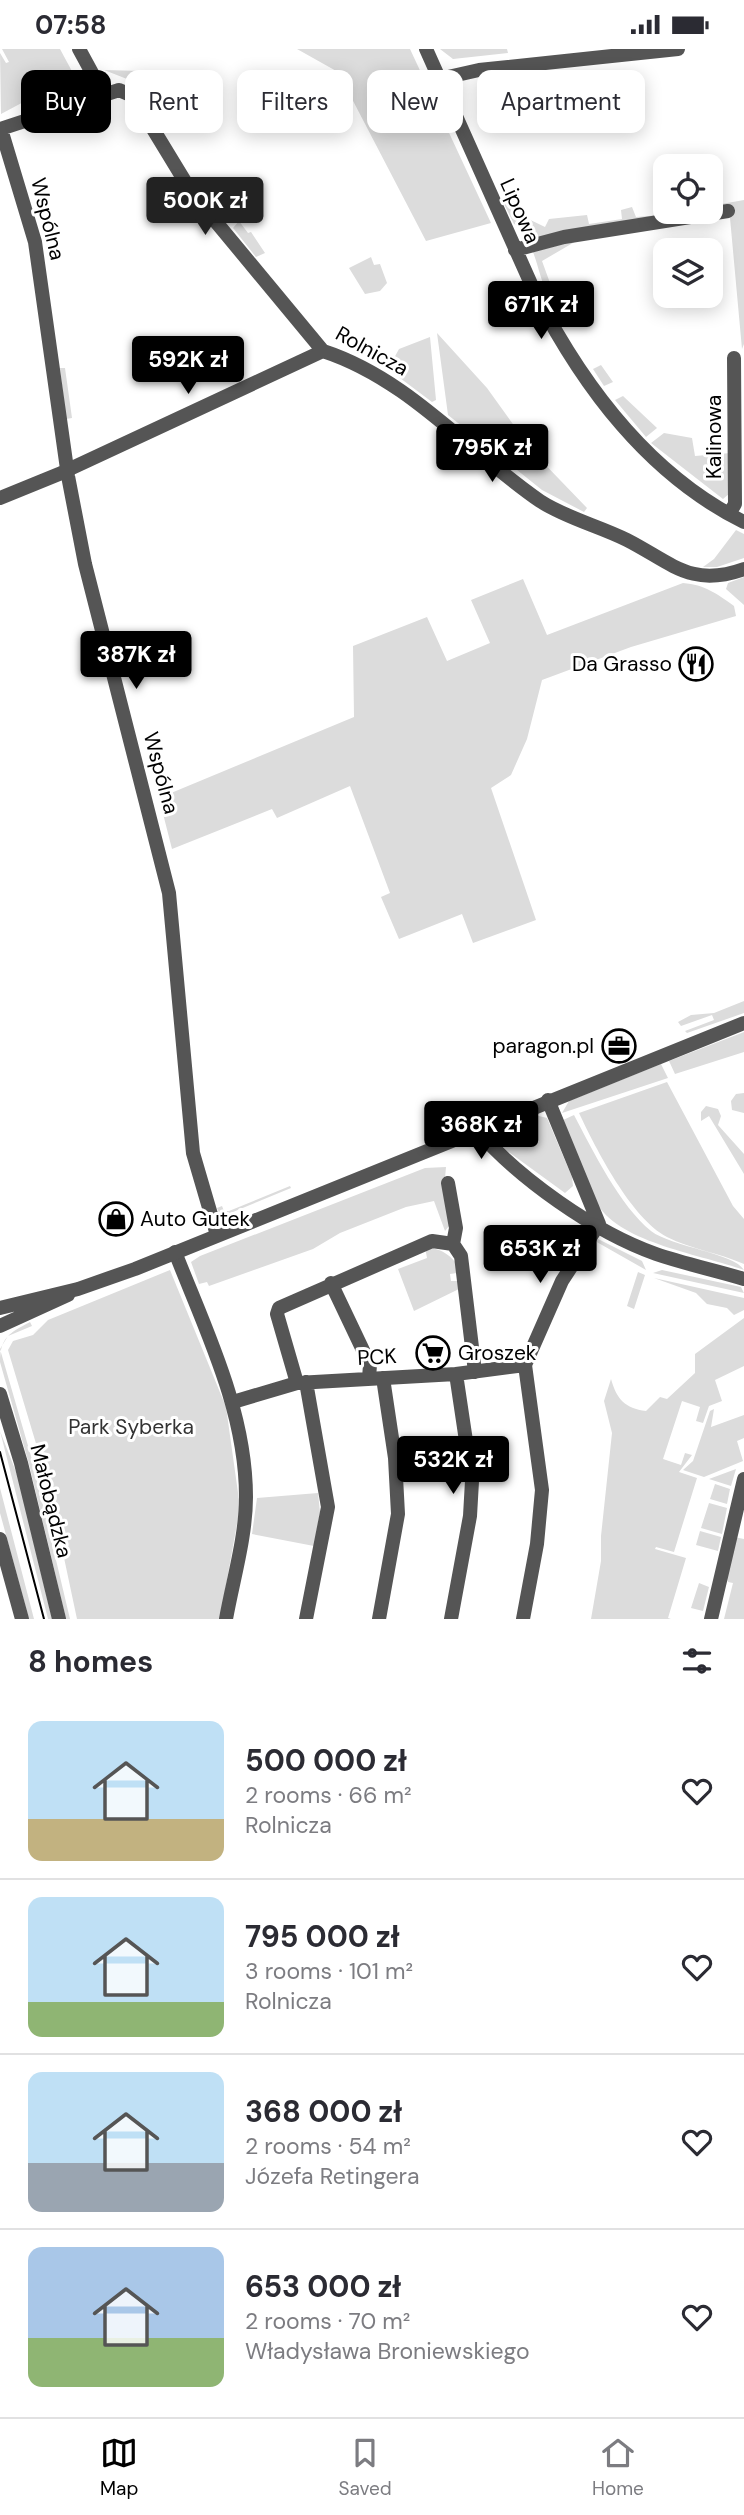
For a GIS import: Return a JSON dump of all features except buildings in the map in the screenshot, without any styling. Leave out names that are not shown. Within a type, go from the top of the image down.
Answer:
[{"type":"street","points":[[79,49],[90,70]]},
{"type":"street","name":"Lipowa","points":[[426,49],[435,70]]},
{"type":"street","points":[[463,74],[678,49]]},
{"type":"street","name":"Rolnicza","points":[[111,93],[119,90],[133,96],[192,193],[323,351],[355,362],[393,385],[550,507],[613,533],[683,571],[715,578],[744,569]]},
{"type":"street","name":"Wspólna","points":[[21,122],[1,129],[5,155],[35,242],[67,470],[85,563],[169,894],[193,1153],[217,1235]]},
{"type":"street","name":"Lipowa","points":[[463,133],[515,250],[558,334],[611,414],[665,470],[744,522]]},
{"type":"street","points":[[515,250],[564,237],[728,211]]},
{"type":"street","points":[[0,498],[67,470],[323,351]]},
{"type":"street","name":"Kalinowa","points":[[729,514],[735,504],[734,358]]},
{"type":"street","points":[[0,1326],[78,1289],[744,1023]]},
{"type":"street","points":[[548,1100],[599,1224]]},
{"type":"street","points":[[476,1129],[514,1165],[582,1217],[656,1254],[744,1279]]},
{"type":"street","points":[[448,1183],[456,1228],[453,1244],[461,1260],[475,1372]]},
{"type":"street","points":[[523,1619],[539,1531],[542,1490],[525,1365],[562,1281],[599,1224]]},
{"type":"street","points":[[306,1619],[328,1507],[302,1382],[277,1314],[279,1308],[432,1241],[453,1244]]},
{"type":"street","points":[[175,1252],[233,1402],[244,1459],[246,1499],[226,1619]]},
{"type":"street","points":[[331,1283],[376,1378],[395,1458],[398,1514],[379,1619]]},
{"type":"street","points":[[3,1304],[78,1289]]},
{"type":"street","points":[[0,1339],[15,1321]]},
{"type":"street","name":"PCK","points":[[233,1402],[302,1382],[456,1374],[525,1365]]},
{"type":"street","points":[[451,1619],[470,1516],[472,1481],[456,1374]]},
{"type":"street","name":"Małobądzka","points":[[0,1394],[21,1463],[59,1619]]},
{"type":"street","points":[[711,1619],[744,1479]]},
{"type":"street","points":[[0,1539],[22,1619]]},
{"type":"green space","points":[[2,49],[60,49],[71,70],[21,70],[21,103],[1,114],[0,53],[6,63],[9,62]]},
{"type":"green space","points":[[297,49],[410,49],[420,70],[367,70],[367,128],[353,101],[353,70],[334,70]]},
{"type":"green space","points":[[440,49],[507,49],[508,53],[453,59]]},
{"type":"green space","points":[[111,70],[125,71],[125,78],[111,73]]},
{"type":"green space","points":[[370,133],[449,133],[491,223],[426,241]]},
{"type":"green space","points":[[506,198],[520,205],[516,213],[545,227],[549,219],[587,215],[589,224],[622,219],[621,210],[632,207],[636,217],[653,216],[653,219],[529,240],[523,229],[514,224],[502,200]]},
{"type":"green space","points":[[744,200],[742,349],[729,207],[723,208],[723,204]]},
{"type":"green space","points":[[239,221],[248,233],[251,232],[265,253],[256,257],[233,228]]},
{"type":"green space","points":[[578,240],[542,261],[554,294],[549,297],[533,252]]},
{"type":"green space","points":[[371,257],[374,265],[380,264],[387,283],[380,291],[365,294],[349,268]]},
{"type":"green space","points":[[437,333],[487,388],[533,452],[587,508],[584,512],[542,490],[448,415]]},
{"type":"green space","points":[[430,337],[436,400],[432,402],[388,369],[399,349]]},
{"type":"green space","points":[[601,365],[613,382],[604,386],[593,369]]},
{"type":"green space","points":[[60,368],[65,368],[72,418],[66,419]]},
{"type":"green space","points":[[623,396],[657,428],[646,437],[615,400]]},
{"type":"green space","points":[[664,433],[692,438],[695,456],[731,453],[730,493],[723,499],[651,443]]},
{"type":"green space","points":[[736,530],[744,534],[744,558],[717,567],[703,567],[714,559]]},
{"type":"green space","points":[[744,577],[744,605],[726,589],[728,583]]},
{"type":"green space","points":[[523,579],[547,635],[683,583],[716,594],[734,606],[736,616],[631,647],[542,680],[527,739],[511,775],[491,788],[536,920],[473,943],[462,914],[399,939],[381,897],[390,893],[350,786],[277,818],[272,809],[172,849],[159,798],[354,717],[353,646],[427,617],[447,661],[490,643],[471,600]]},
{"type":"green space","points":[[744,1001],[744,1013],[687,1033],[685,1031],[714,1020],[712,1015],[681,1026],[678,1022],[691,1015],[714,1013]]},
{"type":"green space","points":[[744,1032],[744,1052],[675,1074],[669,1061]]},
{"type":"green space","points":[[661,1064],[668,1078],[562,1113],[569,1101]]},
{"type":"green space","points":[[667,1082],[733,1206],[744,1219],[744,1264],[676,1241],[654,1228],[640,1215],[616,1181],[579,1113]]},
{"type":"green space","points":[[744,1093],[744,1113],[732,1110],[731,1101],[736,1094]]},
{"type":"green space","points":[[706,1106],[718,1109],[721,1116],[718,1125],[744,1154],[744,1174],[709,1116],[701,1121],[701,1112]]},
{"type":"green space","points":[[535,1115],[547,1118],[572,1177],[573,1186],[565,1193],[506,1150],[497,1140],[503,1128]]},
{"type":"green space","points":[[574,1115],[618,1193],[651,1231],[661,1237],[728,1259],[744,1270],[643,1238],[609,1218],[587,1185],[561,1121]]},
{"type":"green space","points":[[446,1167],[444,1189],[449,1226],[445,1231],[434,1201],[406,1207],[340,1233],[313,1249],[209,1286],[207,1282],[199,1284],[191,1262],[200,1256],[425,1168]]},
{"type":"green space","points":[[290,1186],[291,1188],[221,1217],[217,1208],[222,1206],[224,1211],[229,1211]]},
{"type":"green space","points":[[598,1239],[642,1261],[646,1270],[595,1241]]},
{"type":"green space","points":[[425,1247],[443,1252],[457,1264],[457,1273],[450,1274],[451,1281],[458,1281],[461,1288],[414,1311],[398,1269],[427,1258]]},
{"type":"green space","name":"Park Syberka","points":[[170,1270],[226,1407],[240,1507],[220,1619],[77,1619],[49,1487],[8,1350],[13,1341],[33,1335],[48,1320]]},
{"type":"green space","points":[[662,1270],[741,1287],[744,1293],[653,1273]]},
{"type":"green space","points":[[638,1272],[645,1275],[634,1309],[627,1306]]},
{"type":"green space","points":[[654,1278],[744,1298],[744,1310],[734,1315],[727,1308],[707,1304],[696,1293]]},
{"type":"green space","points":[[744,1318],[744,1366],[715,1380],[722,1401],[709,1406],[703,1423],[696,1421],[700,1407],[682,1401],[663,1459],[681,1465],[685,1453],[692,1455],[679,1472],[697,1478],[674,1552],[656,1547],[655,1549],[686,1558],[668,1618],[671,1619],[591,1619],[601,1561],[601,1536],[612,1433],[604,1401],[611,1379],[623,1402],[646,1411],[660,1397],[667,1399],[695,1373],[695,1354]]},
{"type":"green space","points":[[30,1322],[32,1326],[9,1336],[16,1330]]},
{"type":"green space","points":[[1,1352],[33,1463],[70,1619],[66,1619],[29,1464],[0,1362]]},
{"type":"green space","points":[[714,1409],[711,1427],[744,1415],[744,1438],[737,1441],[743,1461],[704,1477],[683,1470],[693,1461],[710,1411]]},
{"type":"green space","points":[[0,1431],[18,1477],[52,1619],[48,1619]]},
{"type":"green space","points":[[736,1469],[731,1486],[709,1479]]},
{"type":"green space","points":[[715,1484],[730,1489],[727,1504],[710,1499]]},
{"type":"green space","points":[[0,1488],[34,1619],[29,1619],[0,1513]]},
{"type":"green space","points":[[318,1493],[320,1512],[314,1546],[252,1534],[257,1498]]},
{"type":"green space","points":[[709,1503],[727,1508],[722,1534],[701,1528]]},
{"type":"green space","points":[[700,1531],[721,1537],[718,1551],[696,1545]]},
{"type":"green space","points":[[734,1537],[744,1539],[744,1619],[724,1619],[733,1583],[728,1582],[725,1571]]},
{"type":"green space","points":[[699,1583],[709,1587],[703,1611],[691,1608]]},
{"type":"tram line","points":[[0,1452],[44,1619]]},
{"type":"place","name":"Da Grasso","points":[[696,664]]},
{"type":"place","name":"paragon.pl","points":[[619,1046]]},
{"type":"place","name":"Auto Gutek","points":[[116,1219]]},
{"type":"place","name":"Groszek","points":[[433,1353]]}]
